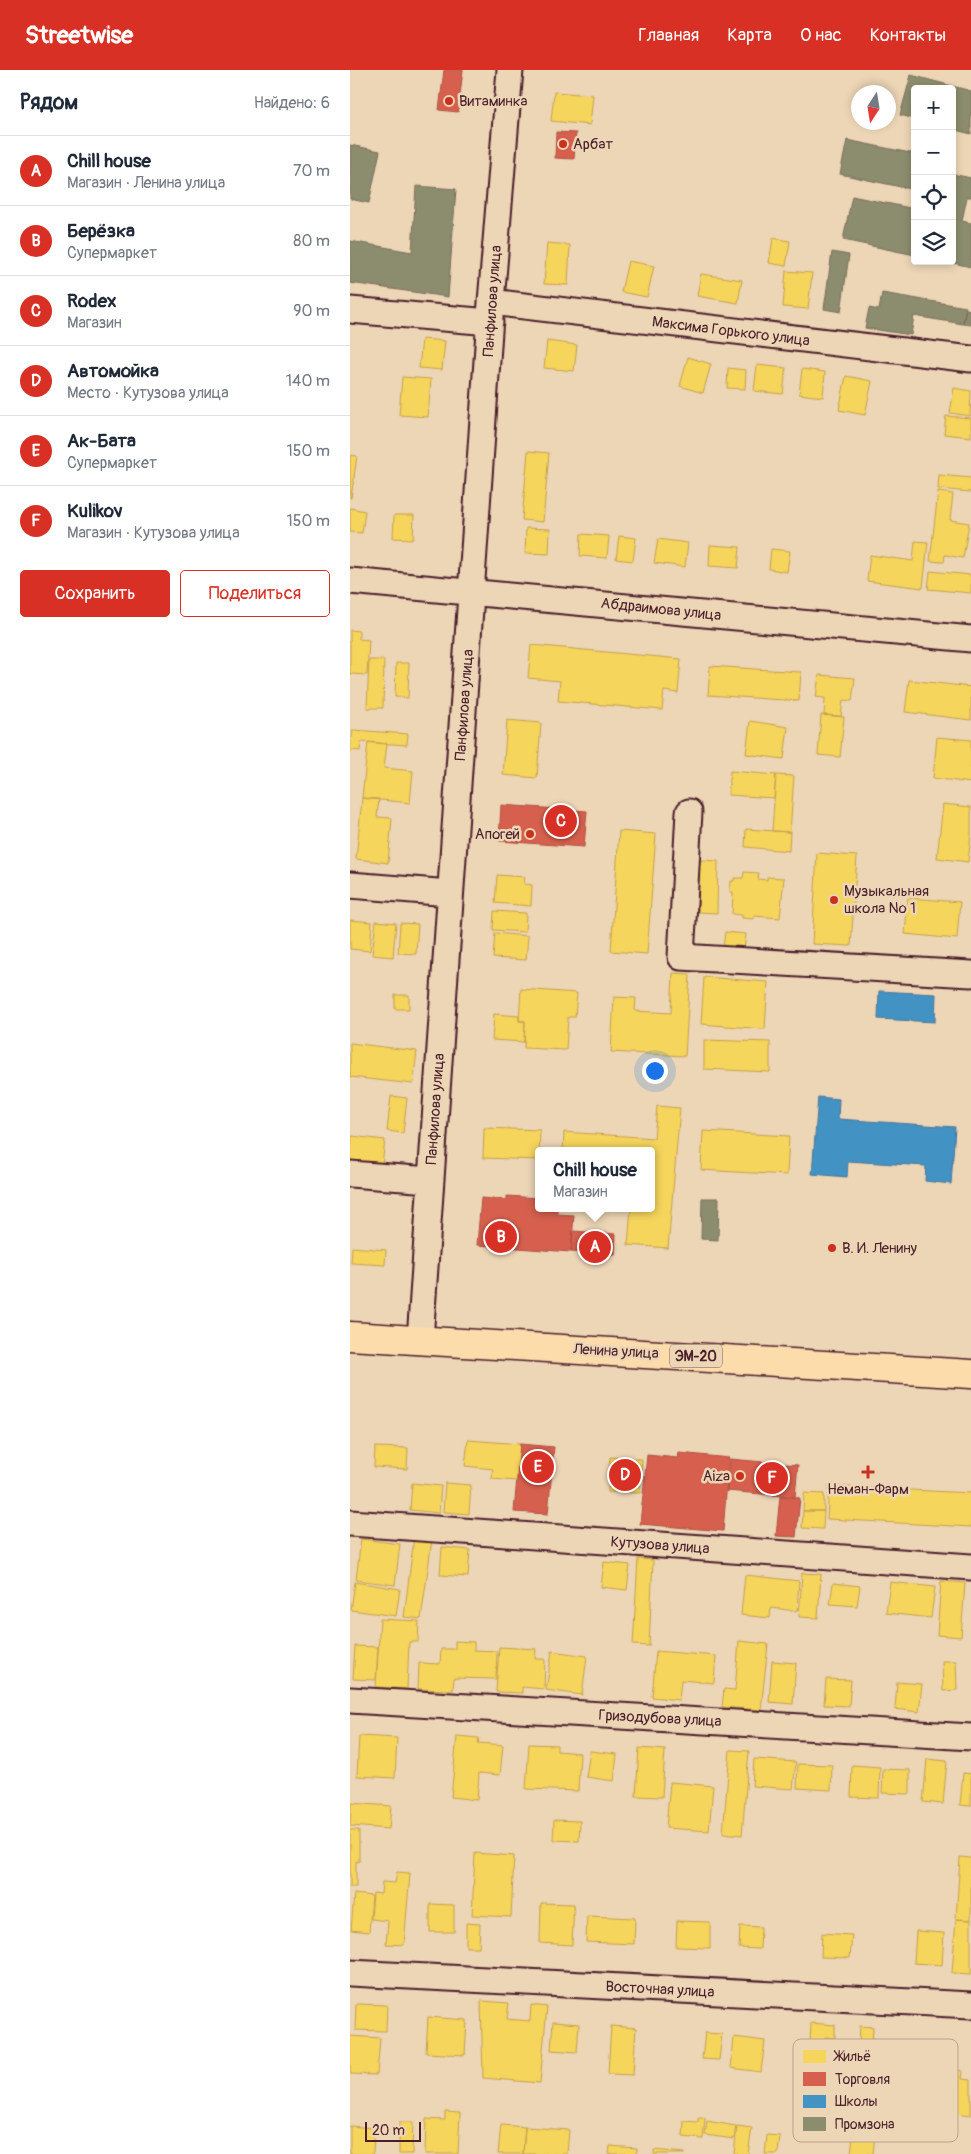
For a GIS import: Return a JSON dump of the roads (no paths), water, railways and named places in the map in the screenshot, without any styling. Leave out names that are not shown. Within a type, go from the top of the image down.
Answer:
[{"type":"main road","name":"Ленина улица","points":[[350,1336],[971,1374]]},
{"type":"street","name":"Панфилова улица","points":[[420,1340],[490,312],[510,70]]},
{"type":"street","name":"Максима Горького улица","points":[[350,310],[490,312],[971,359]]},
{"type":"street","name":"Абдраимова улица","points":[[350,581],[971,639]]},
{"type":"street","points":[[690,812],[681,957],[971,974]]},
{"type":"street","points":[[350,885],[450,893]]},
{"type":"street","points":[[350,1174],[430,1180]]},
{"type":"street","name":"Кутузова улица","points":[[350,1523],[971,1567]]},
{"type":"street","name":"Гризодубова улица","points":[[350,1700],[971,1737]]},
{"type":"street","name":"Восточная улица","points":[[350,1973],[971,2005]]},
{"type":"place","name":"Витаминка","points":[[449,101]]},
{"type":"place","name":"Арбат","points":[[563,144]]},
{"type":"place","name":"Rodex","points":[[561,821]]},
{"type":"place","name":"Апогей","points":[[530,834]]},
{"type":"place","name":"Музыкальная школа № 1","points":[[834,900]]},
{"type":"place","name":"Берёзка","points":[[501,1237]]},
{"type":"place","name":"Chill house","points":[[595,1247]]},
{"type":"place","name":"В. И. Ленину","points":[[832,1248]]},
{"type":"place","name":"Ак-Бата","points":[[538,1467]]},
{"type":"place","name":"Неман-Фарм","points":[[868,1472]]},
{"type":"place","name":"Автомойка","points":[[625,1475]]},
{"type":"place","name":"Aiza","points":[[740,1476]]},
{"type":"place","name":"Kulikov","points":[[772,1478]]}]
